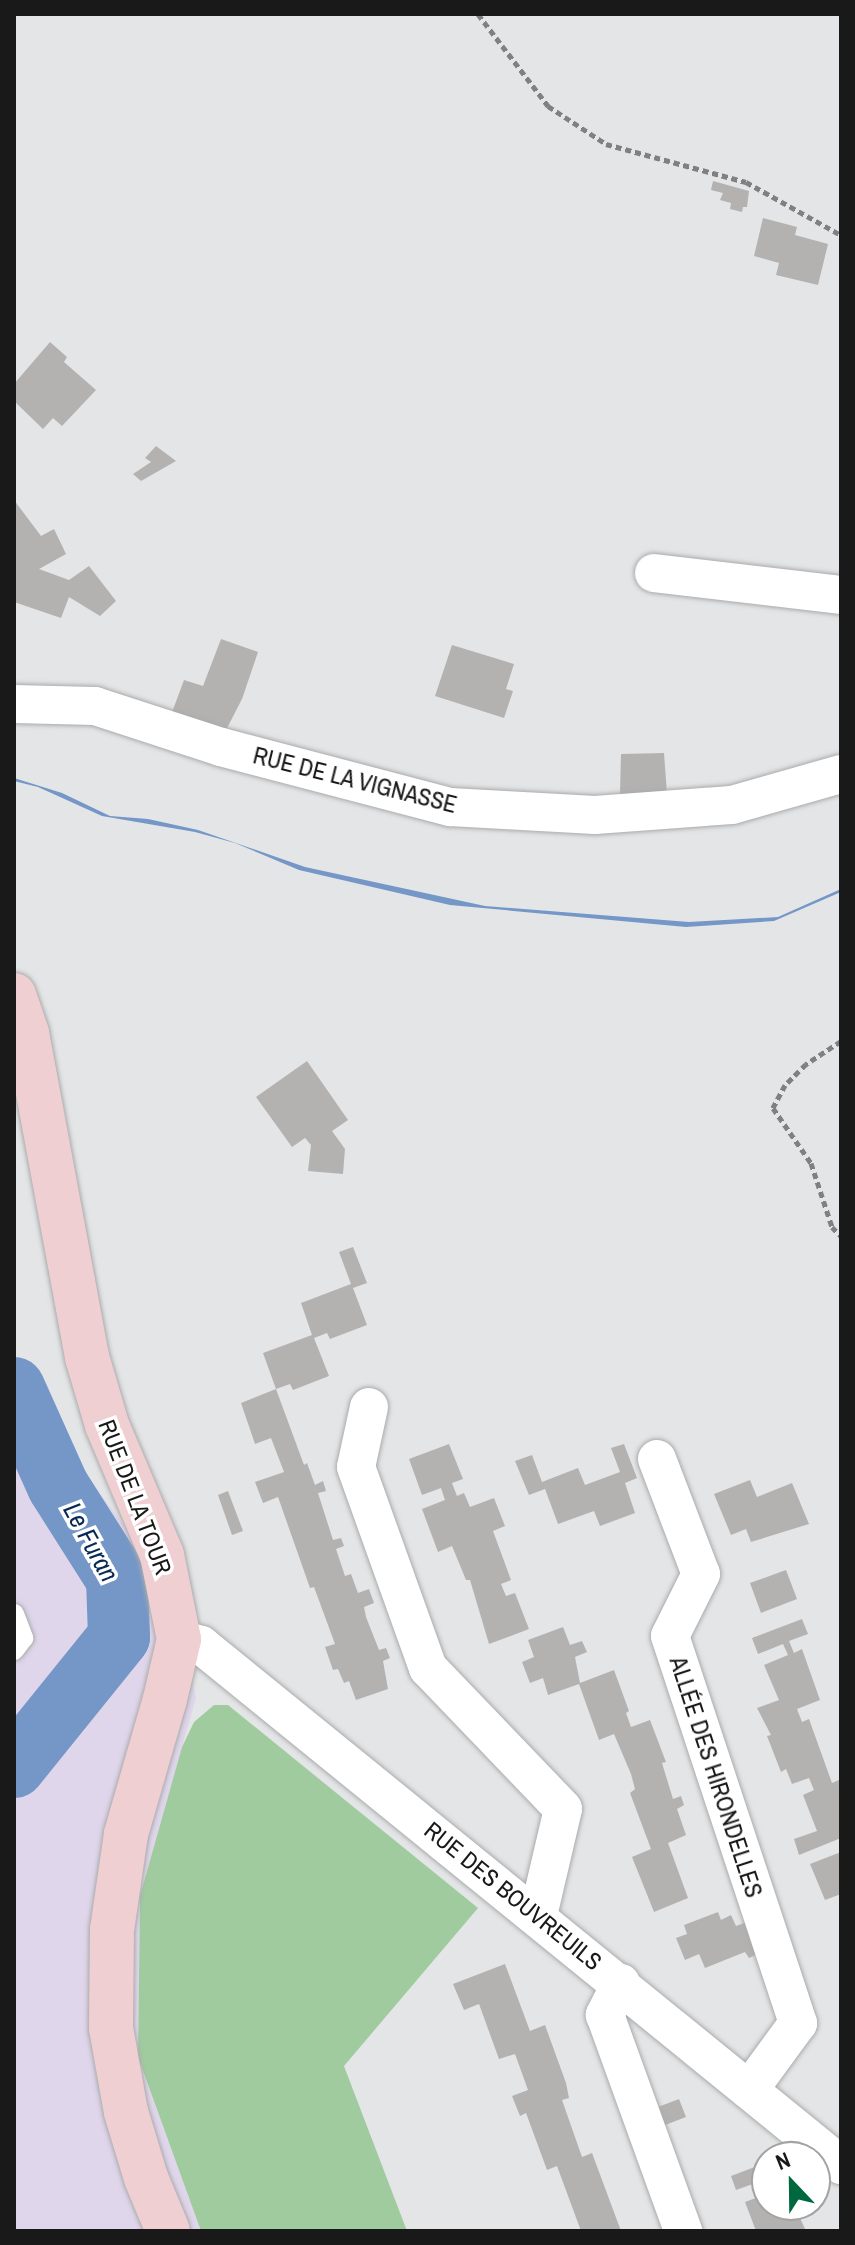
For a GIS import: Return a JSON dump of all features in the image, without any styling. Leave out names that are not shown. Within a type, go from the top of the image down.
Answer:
[{"type":"street","points":[[654,573],[841,595]]},
{"type":"street","name":"RUE DE LA VIGNASSE","points":[[21,699],[95,706],[221,747],[450,807],[595,815],[732,805],[841,774]]},
{"type":"street","name":"RUE DE LA TOUR","points":[[14,995],[27,1033],[87,1357],[107,1425],[162,1555],[179,1639],[126,1834],[112,1930],[111,2028],[126,2112],[146,2178],[168,2231]]},
{"type":"street","points":[[369,1407],[356,1467],[428,1668],[563,1809],[538,1916]]},
{"type":"street","name":"ALLÉE DES HIRONDELLES","points":[[657,1459],[701,1574],[670,1636],[798,2023],[749,2090]]},
{"type":"street","name":"RUE DES BOUVREUILS","points":[[179,1639],[201,1645],[621,1983],[841,2165]]},
{"type":"street","points":[[621,1983],[605,2015],[683,2231]]},
{"type":"lane","points":[[14,1614],[23,1638],[14,1650]]},
{"type":"path","points":[[478,14],[548,106],[606,144],[746,182],[841,235]]},
{"type":"path","points":[[841,1041],[806,1064],[785,1085],[773,1108],[811,1163],[832,1227],[841,1236]]},
{"type":"shaded area","points":[[14,1384],[125,1526],[169,1563],[196,1698],[140,1896],[138,2057],[201,2231],[14,2231]]},
{"type":"green space","points":[[214,1705],[228,1705],[478,1908],[344,2066],[407,2231],[201,2231],[138,2057],[140,1896],[182,1747],[194,1722]]},
{"type":"water","points":[[14,778],[62,793],[110,816],[148,819],[198,830],[305,867],[485,906],[689,922],[778,917],[841,889],[841,892],[774,921],[686,927],[450,905],[299,870],[235,843],[195,832],[102,816],[38,787],[14,781]]},
{"type":"building","points":[[713,181],[749,191],[747,207],[743,207],[742,212],[730,209],[731,203],[720,200],[723,193],[711,190]]},
{"type":"building","points":[[763,218],[797,227],[795,235],[828,244],[818,285],[776,275],[779,263],[754,256]]},
{"type":"building","points":[[50,342],[67,357],[64,362],[96,390],[62,426],[53,418],[43,429],[14,401],[14,384]]},
{"type":"building","points":[[156,446],[176,461],[141,481],[133,474],[151,462],[145,458]]},
{"type":"building","points":[[14,500],[41,536],[54,529],[66,554],[39,569],[69,580],[89,566],[116,601],[100,616],[69,597],[61,618],[14,602]]},
{"type":"building","points":[[221,639],[258,652],[242,699],[225,732],[171,715],[184,680],[203,686]]},
{"type":"building","points":[[452,645],[514,664],[506,689],[513,691],[504,718],[435,696]]},
{"type":"building","points":[[664,753],[667,794],[620,794],[621,754]]},
{"type":"building","points":[[307,1061],[348,1120],[332,1131],[345,1149],[343,1174],[308,1171],[311,1145],[305,1138],[292,1147],[256,1097]]},
{"type":"building","points":[[353,1247],[367,1283],[353,1288],[367,1325],[330,1339],[327,1333],[314,1338],[329,1376],[293,1390],[290,1384],[276,1389],[263,1353],[312,1335],[301,1303],[351,1284],[339,1252]]},
{"type":"building","points":[[276,1389],[304,1465],[307,1463],[315,1485],[323,1481],[326,1491],[318,1493],[333,1540],[341,1538],[344,1546],[336,1549],[345,1576],[351,1574],[358,1593],[369,1589],[374,1603],[364,1607],[366,1617],[379,1650],[386,1648],[390,1658],[383,1661],[388,1689],[356,1700],[349,1681],[344,1683],[338,1669],[333,1670],[325,1647],[335,1644],[314,1587],[310,1588],[278,1497],[263,1503],[255,1482],[284,1472],[271,1438],[255,1444],[241,1403]]},
{"type":"building","points":[[449,1444],[463,1479],[452,1483],[457,1496],[464,1493],[470,1507],[494,1498],[505,1526],[493,1531],[511,1580],[501,1584],[506,1596],[515,1593],[529,1629],[489,1644],[470,1580],[466,1580],[452,1546],[438,1552],[422,1509],[445,1500],[441,1488],[422,1495],[409,1459]]},
{"type":"building","points":[[624,1444],[637,1478],[625,1483],[635,1513],[600,1526],[594,1511],[558,1524],[545,1489],[529,1495],[515,1461],[532,1455],[542,1482],[578,1468],[585,1485],[620,1472],[611,1448]]},
{"type":"building","points":[[750,1480],[757,1497],[792,1483],[809,1524],[751,1542],[746,1529],[731,1535],[714,1494]]},
{"type":"building","points":[[228,1491],[243,1531],[232,1535],[218,1495]]},
{"type":"building","points":[[786,1570],[797,1599],[761,1613],[750,1583]]},
{"type":"building","points":[[802,1619],[808,1634],[789,1641],[794,1653],[802,1649],[820,1700],[797,1709],[802,1722],[809,1719],[832,1783],[841,1779],[841,1838],[799,1855],[794,1839],[817,1831],[803,1795],[814,1790],[809,1778],[792,1784],[786,1769],[781,1772],[767,1736],[771,1735],[757,1708],[779,1700],[764,1665],[788,1655],[783,1644],[758,1654],[752,1638]]},
{"type":"building","points":[[563,1627],[570,1645],[582,1641],[587,1652],[575,1657],[580,1683],[614,1670],[629,1711],[626,1713],[631,1727],[650,1720],[666,1762],[662,1763],[673,1799],[681,1796],[684,1805],[677,1809],[686,1835],[668,1843],[688,1898],[654,1912],[632,1857],[651,1849],[630,1793],[635,1789],[631,1774],[614,1734],[599,1740],[579,1684],[548,1695],[543,1678],[530,1683],[522,1662],[534,1657],[528,1640]]},
{"type":"building","points":[[841,1852],[841,1894],[825,1900],[810,1864]]},
{"type":"building","points":[[718,1912],[721,1920],[731,1915],[736,1926],[750,1921],[762,1952],[749,1958],[745,1952],[705,1968],[699,1954],[685,1960],[676,1938],[687,1934],[684,1925]]},
{"type":"building","points":[[505,1964],[530,2031],[545,2025],[566,2083],[569,2098],[562,2100],[582,2157],[592,2153],[621,2231],[581,2231],[557,2166],[547,2170],[526,2113],[520,2116],[512,2096],[528,2090],[515,2054],[499,2059],[479,2004],[464,2010],[453,1984]]},
{"type":"building","points":[[679,2099],[686,2117],[665,2125],[658,2107]]},
{"type":"building","points":[[751,2168],[751,2185],[736,2190],[731,2176]]},
{"type":"building","points":[[751,2200],[751,2218],[745,2202]]},
{"type":"building","points":[[752,2221],[801,2221],[806,2231],[756,2231]]},
{"type":"waterway","name":"Le Furan","points":[[14,1388],[58,1486],[117,1579],[119,1637],[14,1767]]}]
